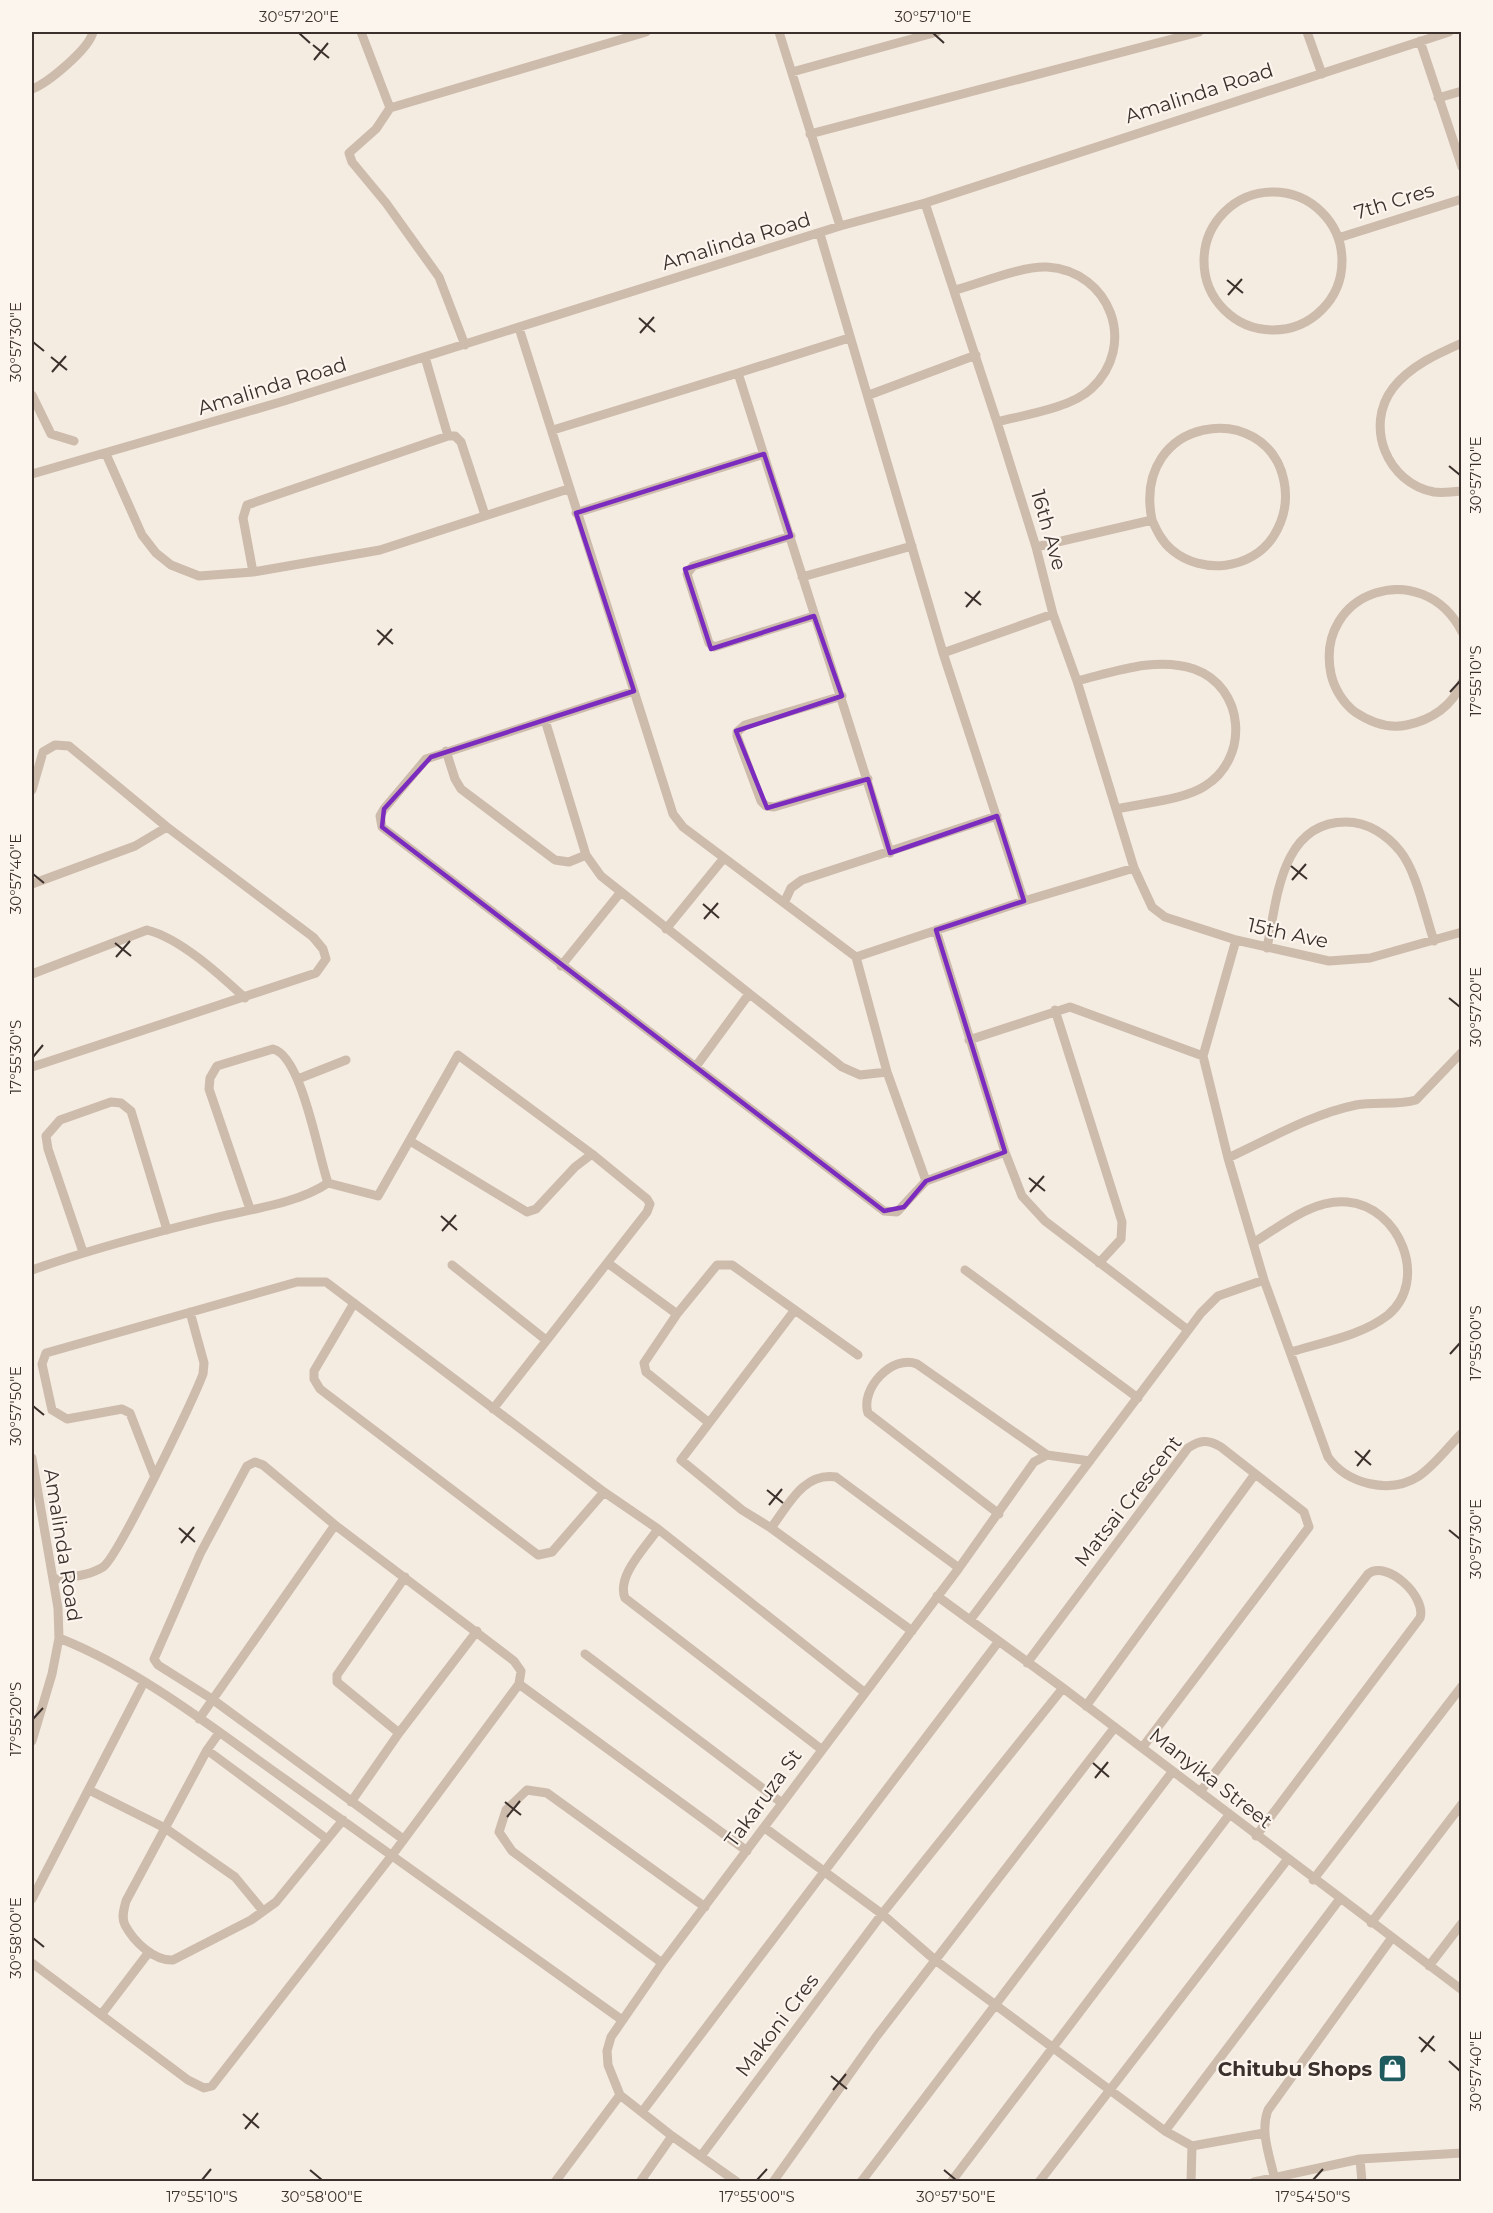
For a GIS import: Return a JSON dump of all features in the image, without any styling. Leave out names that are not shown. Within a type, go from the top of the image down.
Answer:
[{"type":"street","points":[[32,89],[74,57],[91,38],[93,32]]},
{"type":"street","points":[[361,32],[375,76],[390,108]]},
{"type":"street","points":[[465,345],[439,277],[386,203],[352,162],[350,153],[376,129],[390,108],[646,32]]},
{"type":"street","points":[[779,32],[840,226]]},
{"type":"street","points":[[792,72],[937,32]]},
{"type":"street","points":[[810,135],[1199,32]]},
{"type":"street","points":[[1307,32],[1322,74]]},
{"type":"street","name":"Amalinda Road","points":[[32,474],[106,454],[465,345],[840,226],[925,203],[1449,32]]},
{"type":"street","points":[[1420,41],[1461,167]]},
{"type":"street","points":[[1438,98],[1461,91]]},
{"type":"street","name":"7th Cres","points":[[1268,192],[1286,193],[1303,198],[1324,215],[1338,238],[1342,256],[1341,274],[1335,291],[1325,306],[1311,318],[1295,326],[1268,329],[1242,323],[1227,313],[1215,300],[1207,284],[1204,266],[1205,248],[1210,231],[1234,204],[1250,195],[1268,192]]},
{"type":"street","name":"7th Cres","points":[[1338,238],[1461,199]]},
{"type":"street","name":"16th Ave","points":[[925,203],[976,355],[1036,547],[1053,614],[1077,681],[1134,868]]},
{"type":"street","points":[[820,234],[944,653],[1024,901]]},
{"type":"street","points":[[955,290],[1025,270],[1044,267],[1064,269],[1082,276],[1097,288],[1108,304],[1115,322],[1116,341],[1112,360],[1103,377],[1089,391],[1072,401],[997,422]]},
{"type":"street","points":[[519,328],[553,430],[568,489],[677,822],[856,957],[887,1072],[926,1181]]},
{"type":"street","points":[[553,430],[849,338]]},
{"type":"street","points":[[1461,343],[1422,362],[1406,374],[1392,388],[1383,405],[1379,425],[1381,444],[1388,459],[1401,475],[1433,492],[1461,491]]},
{"type":"street","points":[[869,395],[976,355]]},
{"type":"street","points":[[425,357],[448,436]]},
{"type":"street","points":[[738,373],[890,853]]},
{"type":"street","points":[[32,395],[51,434],[74,441]]},
{"type":"street","points":[[1221,429],[1247,435],[1269,452],[1282,474],[1286,492],[1285,510],[1279,527],[1269,542],[1256,554],[1239,562],[1222,566],[1204,565],[1186,559],[1166,543],[1152,520],[1149,493],[1155,467],[1165,452],[1178,440],[1195,432],[1221,429]]},
{"type":"street","points":[[253,572],[243,518],[247,505],[448,436],[454,436],[461,442],[485,515]]},
{"type":"street","points":[[106,454],[142,535],[156,553],[191,575],[253,572],[380,550],[568,489]]},
{"type":"street","points":[[576,513],[764,454]]},
{"type":"street","points":[[1036,547],[1152,520]]},
{"type":"street","points":[[791,536],[693,566],[687,570],[687,574],[709,643],[714,647],[814,616]]},
{"type":"street","points":[[802,577],[912,546]]},
{"type":"street","points":[[1461,632],[1443,605],[1428,595],[1411,589],[1393,588],[1375,592],[1359,600],[1346,612],[1336,627],[1330,644],[1329,663],[1332,680],[1340,696],[1352,710],[1367,720],[1384,725],[1402,726],[1420,723],[1436,715],[1450,703],[1461,682]]},
{"type":"street","points":[[944,653],[1053,614]]},
{"type":"street","points":[[1077,681],[1136,666],[1172,665],[1193,668],[1219,685],[1228,695],[1234,712],[1237,730],[1230,757],[1222,771],[1206,786],[1191,793],[1117,809]]},
{"type":"street","points":[[634,691],[426,759],[384,809],[380,816],[382,827],[561,966],[697,1065],[884,1210],[897,1212],[926,1181],[1005,1152]]},
{"type":"street","points":[[842,696],[745,725],[737,732],[738,736],[761,801],[766,806],[774,807],[868,779]]},
{"type":"street","points":[[545,720],[586,855],[601,876],[852,1073],[860,1075],[887,1072]]},
{"type":"street","points":[[32,790],[43,752],[55,745],[69,746],[167,827],[313,937],[323,950],[326,959],[316,973],[32,1067]]},
{"type":"street","points":[[446,751],[455,779],[461,789],[510,827],[555,860],[569,862],[586,855]]},
{"type":"street","points":[[784,903],[791,888],[802,880],[997,816]]},
{"type":"street","points":[[1267,948],[1280,880],[1288,857],[1311,832],[1335,822],[1358,822],[1373,828],[1401,852],[1410,867],[1434,941]]},
{"type":"street","points":[[32,884],[135,846],[167,827]]},
{"type":"street","points":[[666,929],[724,858]]},
{"type":"street","points":[[856,957],[1024,901],[1134,868]]},
{"type":"street","name":"15th Ave","points":[[1134,868],[1149,901],[1157,912],[1165,917],[1236,940],[1329,961],[1352,961],[1461,932]]},
{"type":"street","points":[[561,966],[620,893]]},
{"type":"street","points":[[32,974],[147,930],[160,934],[221,976],[245,998]]},
{"type":"street","points":[[936,930],[1005,1152],[1027,1203],[1100,1263],[1188,1330]]},
{"type":"street","points":[[1236,940],[1203,1056],[1228,1158],[1264,1280],[1328,1457],[1343,1474],[1356,1481],[1401,1484],[1418,1477],[1461,1433]]},
{"type":"street","points":[[697,1065],[749,994]]},
{"type":"street","points":[[969,1040],[1064,1007],[1077,1009],[1203,1056]]},
{"type":"street","points":[[1055,1010],[1122,1222],[1121,1239],[1100,1263]]},
{"type":"street","points":[[250,1209],[209,1089],[210,1078],[217,1066],[273,1049],[283,1055],[298,1079],[328,1182]]},
{"type":"street","points":[[1228,1158],[1334,1110],[1358,1105],[1406,1103],[1416,1100],[1461,1052]]},
{"type":"street","points":[[328,1182],[378,1196],[458,1055],[592,1154],[650,1204],[647,1212],[609,1264],[493,1409]]},
{"type":"street","points":[[298,1079],[346,1060]]},
{"type":"street","points":[[83,1252],[48,1149],[46,1136],[60,1120],[111,1102],[121,1103],[131,1111],[167,1230]]},
{"type":"street","points":[[410,1141],[527,1212],[536,1209],[575,1167],[592,1154]]},
{"type":"street","points":[[32,1270],[83,1252],[315,1192],[328,1182]]},
{"type":"street","points":[[1253,1244],[1305,1211],[1326,1203],[1348,1202],[1369,1208],[1387,1220],[1400,1238],[1407,1259],[1407,1281],[1399,1302],[1389,1314],[1371,1327],[1291,1352]]},
{"type":"street","points":[[708,1422],[646,1372],[644,1363],[677,1314],[717,1265],[724,1263],[737,1269],[858,1355]]},
{"type":"street","points":[[609,1264],[677,1314]]},
{"type":"street","points":[[452,1265],[546,1340]]},
{"type":"street","points":[[965,1270],[1138,1398]]},
{"type":"street","points":[[154,1475],[130,1413],[122,1409],[67,1419],[55,1414],[50,1408],[43,1360],[46,1353],[190,1312],[316,1280],[326,1281],[604,1492],[658,1529],[864,1692]]},
{"type":"street","points":[[970,1620],[1188,1330],[1218,1296],[1264,1280]]},
{"type":"street","points":[[354,1303],[314,1371],[314,1379],[320,1389],[519,1541],[538,1555],[552,1552],[604,1492]]},
{"type":"street","points":[[794,1311],[681,1460],[742,1510],[771,1528],[912,1631]]},
{"type":"street","points":[[53,1580],[95,1571],[111,1559],[154,1475],[203,1374],[204,1363],[190,1312]]},
{"type":"street","points":[[999,1514],[868,1413],[866,1406],[868,1396],[881,1376],[893,1364],[902,1361],[917,1364],[1047,1455],[1090,1461]]},
{"type":"street","name":"Matsai Crescent","points":[[1028,1663],[1188,1448],[1197,1442],[1214,1443],[1304,1512],[1309,1527],[1142,1748]]},
{"type":"street","name":"Takaruza St","points":[[620,2095],[611,2076],[607,2051],[611,2037],[622,2020],[821,1749],[999,1514],[1034,1462],[1047,1455]]},
{"type":"street","name":"Amalinda Road","points":[[32,1458],[35,1504],[53,1580],[59,1638],[52,1674],[32,1741]]},
{"type":"street","points":[[32,1963],[196,2085],[212,2086],[393,1854],[519,1684],[520,1671],[514,1661],[335,1525],[263,1465],[255,1462],[247,1466],[200,1554],[154,1659],[158,1665],[212,1699],[403,1839]]},
{"type":"street","points":[[1086,1706],[1255,1474]]},
{"type":"street","points":[[771,1528],[802,1487],[820,1477],[836,1477],[959,1568]]},
{"type":"street","points":[[199,1719],[335,1525]]},
{"type":"street","points":[[658,1529],[626,1576],[622,1591],[625,1598],[821,1749]]},
{"type":"street","points":[[1200,1792],[1368,1574],[1379,1569],[1388,1572],[1416,1596],[1421,1605],[1420,1618],[1256,1836]]},
{"type":"street","points":[[399,1733],[337,1682],[337,1674],[405,1577]]},
{"type":"street","name":"Manyika Street","points":[[937,1596],[1115,1727],[1339,1900],[1461,1990]]},
{"type":"street","points":[[351,1802],[399,1733],[477,1631]]},
{"type":"street","points":[[59,1638],[93,1651],[199,1719],[393,1854],[622,2020]]},
{"type":"street","points":[[642,2112],[999,1641]]},
{"type":"street","points":[[585,1654],[782,1803]]},
{"type":"street","points":[[32,1899],[144,1682]]},
{"type":"street","points":[[519,1684],[747,1851]]},
{"type":"street","points":[[1314,1880],[1461,1686]]},
{"type":"street","name":"Makoni Cres","points":[[701,2156],[882,1914],[1063,1688]]},
{"type":"street","points":[[772,2181],[876,2037],[1115,1727]]},
{"type":"street","points":[[219,1733],[207,1750],[126,1901],[123,1914],[124,1924],[149,1952],[162,1960],[173,1960],[263,1911],[276,1902],[343,1820]]},
{"type":"street","points":[[207,1750],[327,1839]]},
{"type":"street","points":[[861,2181],[1172,1772]]},
{"type":"street","points":[[88,1790],[165,1828],[235,1877],[263,1911]]},
{"type":"street","points":[[662,1963],[506,1844],[499,1832],[506,1810],[527,1790],[547,1793],[705,1907]]},
{"type":"street","points":[[1371,1923],[1461,1804]]},
{"type":"street","points":[[951,2181],[1229,1815]]},
{"type":"street","points":[[765,1828],[882,1914],[935,1960],[1054,2046],[1165,2131],[1192,2146],[1264,2133]]},
{"type":"street","points":[[1039,2181],[1287,1860]]},
{"type":"street","points":[[1165,2131],[1339,1900]]},
{"type":"street","points":[[1429,1966],[1461,1923]]},
{"type":"street","points":[[1274,2176],[1264,2133],[1264,2120],[1268,2110],[1391,1939]]},
{"type":"street","points":[[101,2015],[149,1952]]},
{"type":"street","points":[[555,2181],[620,2095],[701,2156],[725,2178],[737,2181]]},
{"type":"street","points":[[640,2181],[672,2136]]},
{"type":"street","points":[[1191,2181],[1192,2146]]},
{"type":"street","points":[[1254,2181],[1360,2159],[1461,2153]]},
{"type":"street","points":[[1360,2159],[1362,2181]]},
{"type":"highlighted area","points":[[764,454],[791,536],[685,569],[711,649],[814,616],[842,696],[736,731],[767,808],[868,779],[890,853],[997,816],[1024,901],[936,930],[1005,1152],[926,1181],[904,1207],[884,1211],[382,827],[384,809],[431,757],[634,691],[576,513]]},
{"type":"place","name":"Chitubu Shops","points":[[1393,2069]]}]
